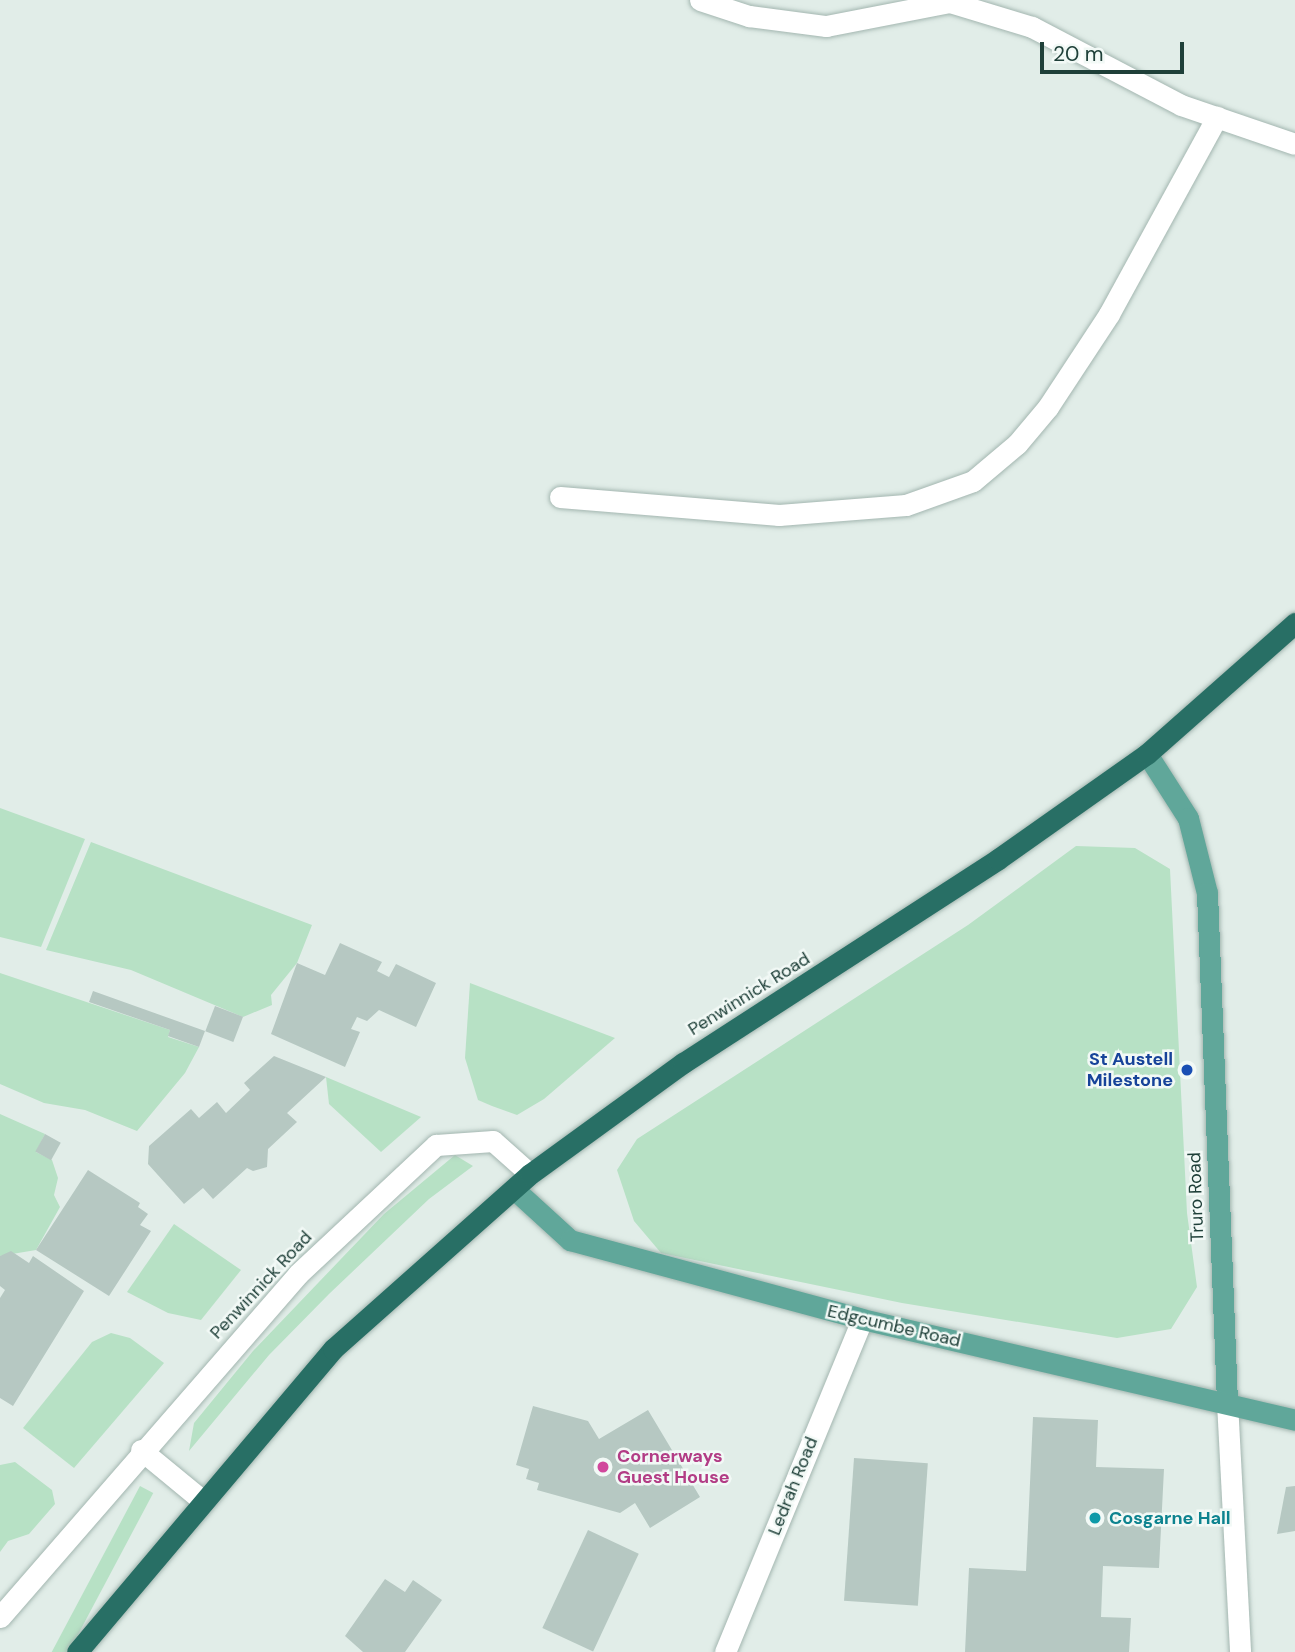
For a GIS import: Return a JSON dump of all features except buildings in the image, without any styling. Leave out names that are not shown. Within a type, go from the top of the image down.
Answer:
[{"type":"highway","points":[[1147,754],[1295,624]]},
{"type":"highway","name":"Penwinnick Road","points":[[77,1652],[333,1349],[530,1174],[682,1063],[998,859],[1147,754]]},
{"type":"main road","name":"Truro Road","points":[[1147,754],[1188,818],[1207,893],[1227,1402]]},
{"type":"main road","name":"Edgcumbe Road","points":[[514,1189],[570,1240],[862,1319],[1295,1420]]},
{"type":"street","points":[[700,0],[749,16],[826,26],[946,1],[1032,27],[1181,105],[1295,145]]},
{"type":"street","points":[[560,497],[779,515],[905,505],[973,481],[1017,444],[1048,407],[1109,314],[1217,117]]},
{"type":"street","name":"Penwinnick Road","points":[[0,1617],[141,1450],[298,1274],[436,1145],[492,1141],[530,1174]]},
{"type":"street","name":"Ledrah Road","points":[[725,1652],[862,1319]]},
{"type":"street","name":"Truro Road","points":[[1227,1402],[1240,1652]]},
{"type":"street","points":[[141,1450],[203,1501]]},
{"type":"green space","points":[[0,808],[85,839],[41,947],[0,937]]},
{"type":"green space","points":[[91,842],[312,925],[297,963],[271,995],[272,1005],[243,1017],[131,970],[46,950]]},
{"type":"green space","points":[[1076,846],[1135,848],[1170,869],[1187,1213],[1197,1287],[1171,1329],[1117,1338],[902,1303],[661,1253],[634,1221],[617,1170],[637,1139],[968,925]]},
{"type":"green space","points":[[0,973],[170,1030],[168,1037],[199,1047],[185,1073],[137,1131],[85,1110],[44,1103],[0,1084]]},
{"type":"green space","points":[[470,983],[615,1038],[544,1099],[517,1115],[492,1106],[478,1100],[465,1058]]},
{"type":"green space","points":[[326,1077],[421,1117],[381,1152],[329,1104]]},
{"type":"green space","points":[[0,1114],[45,1134],[36,1152],[52,1160],[58,1178],[54,1195],[60,1207],[36,1250],[0,1256]]},
{"type":"green space","points":[[455,1155],[473,1166],[429,1199],[329,1294],[269,1355],[189,1451],[194,1423],[253,1351],[384,1214]]},
{"type":"green space","points":[[174,1224],[241,1270],[201,1320],[168,1313],[127,1292]]},
{"type":"green space","points":[[111,1333],[130,1338],[164,1363],[74,1468],[23,1428],[92,1342]]},
{"type":"green space","points":[[15,1462],[52,1490],[55,1504],[29,1534],[8,1541],[0,1552],[0,1465]]},
{"type":"green space","points":[[140,1486],[153,1493],[69,1652],[52,1652]]},
{"type":"place","name":"St Austell Milestone","points":[[1187,1070]]},
{"type":"place","name":"Cornerways Guest House","points":[[603,1467]]},
{"type":"place","name":"Cosgarne Hall","points":[[1095,1518]]}]
